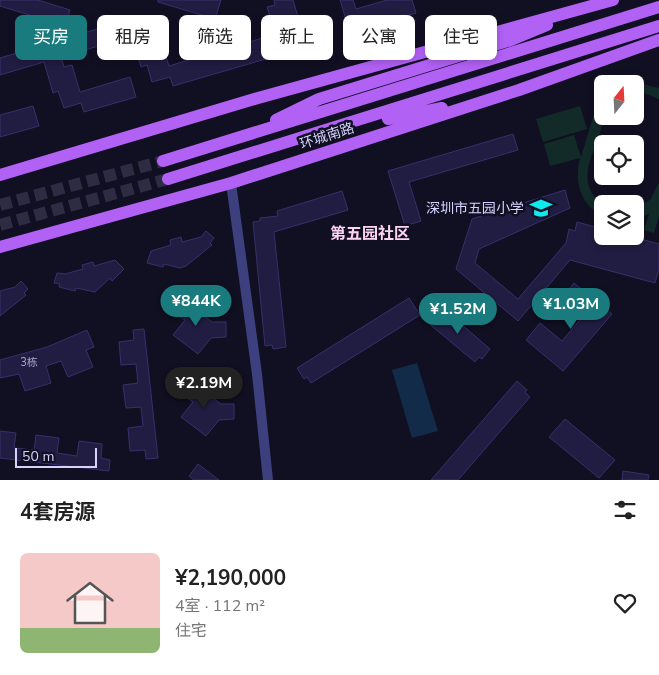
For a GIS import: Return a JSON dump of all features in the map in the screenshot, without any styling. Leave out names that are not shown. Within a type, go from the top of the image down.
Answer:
[{"type":"main road","points":[[0,175],[258,98],[612,0]]},
{"type":"main road","points":[[241,138],[319,98],[511,40],[593,6]]},
{"type":"main road","name":"环城南路","points":[[163,161],[659,7]]},
{"type":"main road","name":"环城南路","points":[[168,179],[659,26]]},
{"type":"main road","name":"环城南路","points":[[0,247],[231,183],[519,90],[659,40]]},
{"type":"main road","points":[[298,140],[519,90]]},
{"type":"street","points":[[231,183],[257,374],[268,480]]},
{"type":"green space","points":[[644,85],[659,88],[659,99],[644,93]]},
{"type":"green space","points":[[580,106],[587,129],[543,142],[536,119]]},
{"type":"green space","points":[[594,114],[594,125],[602,125],[599,135],[594,135],[594,150],[588,173],[588,184],[594,195],[594,211],[580,191],[578,167],[580,158],[550,166],[544,144],[574,135],[581,157]]},
{"type":"green space","points":[[659,182],[659,216],[654,233],[644,230],[649,214],[644,216],[644,203],[651,199]]},
{"type":"water","points":[[417,363],[438,431],[412,438],[392,370]]},
{"type":"building","points":[[0,0],[38,0],[70,10],[68,15],[29,15],[0,6]]},
{"type":"building","points":[[158,0],[221,0],[216,15],[202,15],[158,2]]},
{"type":"building","points":[[274,0],[293,0],[298,15],[270,15],[267,7],[275,5]]},
{"type":"building","points":[[340,0],[353,0],[356,9],[387,0],[412,0],[416,13],[409,15],[345,15]]},
{"type":"building","points":[[97,29],[97,46],[87,49],[87,32]]},
{"type":"building","points":[[261,38],[262,60],[173,86],[170,77],[152,82],[147,65],[141,67],[139,60],[167,60],[169,66],[189,60],[251,60],[251,41]]},
{"type":"building","points":[[15,54],[15,60],[62,60],[64,67],[72,65],[80,92],[130,77],[136,97],[84,112],[81,103],[64,108],[58,91],[53,93],[44,62],[0,75],[0,58]]},
{"type":"building","points":[[33,106],[39,126],[0,137],[0,115]]},
{"type":"building","points":[[513,134],[518,150],[409,182],[421,221],[405,226],[388,171]]},
{"type":"building","points":[[565,190],[570,208],[479,249],[475,263],[518,299],[566,243],[569,229],[575,231],[577,222],[594,227],[594,245],[644,245],[644,240],[659,244],[659,269],[655,283],[570,260],[518,321],[456,269],[472,219]]},
{"type":"building","points":[[342,191],[348,210],[274,232],[286,347],[273,349],[272,345],[265,346],[253,222],[260,221],[260,218],[278,216],[277,211]]},
{"type":"building","points":[[206,231],[214,238],[210,243],[212,245],[186,266],[180,268],[164,264],[163,267],[147,263],[151,251],[171,245],[170,240],[181,237],[182,242],[201,237]]},
{"type":"building","points":[[115,260],[124,269],[112,281],[110,278],[95,292],[76,288],[75,291],[59,287],[60,284],[54,283],[57,273],[65,274],[83,269],[82,265],[93,262],[94,266]]},
{"type":"building","points":[[21,281],[28,289],[24,293],[26,295],[0,316],[0,291],[15,287]]},
{"type":"building","points":[[574,283],[612,314],[563,371],[526,340],[540,323],[562,341],[583,316],[562,298]]},
{"type":"building","points":[[179,297],[212,322],[226,322],[226,337],[211,338],[198,354],[173,335],[185,320],[170,309]]},
{"type":"building","points":[[409,298],[420,315],[311,383],[307,377],[304,379],[297,368]]},
{"type":"building","points":[[440,306],[490,349],[482,359],[479,357],[475,362],[427,322]]},
{"type":"building","points":[[144,329],[158,458],[146,459],[145,450],[130,451],[128,428],[143,426],[141,407],[126,408],[123,385],[138,383],[136,364],[121,365],[119,342],[134,340],[133,330]]},
{"type":"building","points":[[87,330],[94,347],[86,350],[93,367],[68,377],[61,361],[46,366],[51,383],[25,391],[19,374],[0,378],[0,360],[47,347]]},
{"type":"building","points":[[188,379],[221,404],[234,404],[234,419],[219,420],[206,436],[181,417],[193,402],[178,391]]},
{"type":"building","points":[[517,381],[527,390],[525,392],[530,397],[458,480],[431,480]]},
{"type":"building","points":[[565,419],[615,460],[599,478],[549,437]]},
{"type":"building","points":[[0,431],[16,433],[14,448],[34,450],[36,435],[59,438],[57,453],[77,456],[79,441],[102,444],[101,458],[110,460],[109,471],[0,458]]},
{"type":"building","points":[[198,464],[219,480],[194,480],[189,476]]},
{"type":"building","points":[[623,471],[649,475],[648,480],[622,480]]},
{"type":"tunnel","points":[[0,205],[163,161]]},
{"type":"tunnel","points":[[0,225],[168,179]]},
{"type":"place","name":"深圳市五园小学","points":[[541,208]]},
{"type":"district","name":"第五园社区","points":[[370,234]]}]
